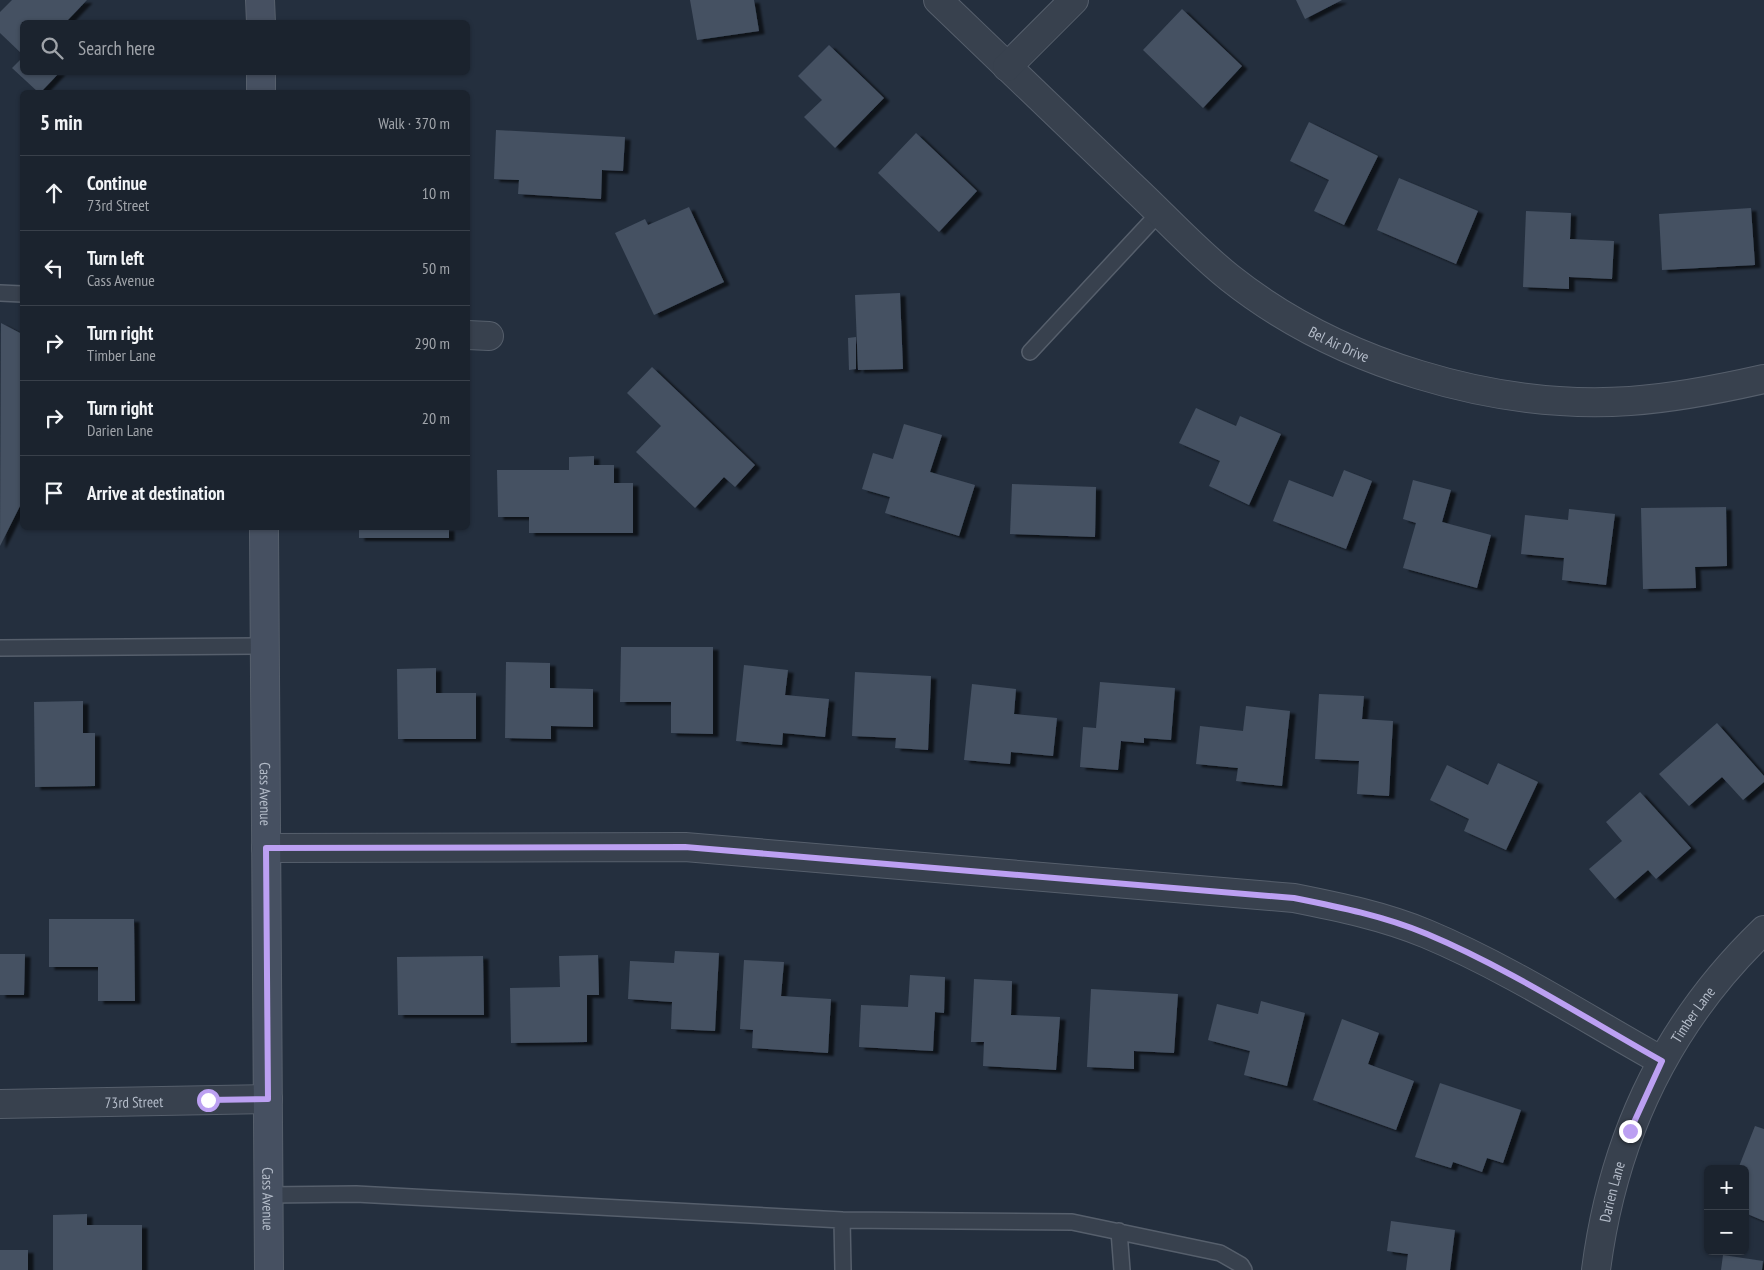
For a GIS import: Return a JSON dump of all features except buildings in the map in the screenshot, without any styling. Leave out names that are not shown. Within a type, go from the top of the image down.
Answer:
[{"type":"main road","points":[[260,0],[261,20]]},
{"type":"main road","points":[[261,75],[261,90]]},
{"type":"main road","name":"Cass Avenue","points":[[264,530],[269,1270]]},
{"type":"street","name":"Bel Air Drive","points":[[938,0],[1228,277],[1301,325],[1363,355],[1409,372],[1466,388],[1524,397],[1583,402],[1630,401],[1701,394],[1764,379]]},
{"type":"street","points":[[1007,67],[1074,0]]},
{"type":"street","points":[[266,848],[685,847],[1294,898],[1366,913],[1426,933],[1483,960],[1662,1061]]},
{"type":"street","name":"Timber Lane","points":[[1662,1061],[1685,1020],[1739,954],[1764,930]]},
{"type":"street","name":"Darien Lane","points":[[1596,1270],[1601,1235],[1614,1178],[1630,1131],[1662,1061]]},
{"type":"street","name":"73rd Street","points":[[0,1104],[268,1099]]},
{"type":"lane","points":[[1030,352],[1160,212]]},
{"type":"lane","points":[[0,293],[20,294]]},
{"type":"lane","points":[[0,648],[265,646]]},
{"type":"lane","points":[[268,1195],[356,1194],[842,1220],[1072,1222],[1220,1253],[1241,1266],[1244,1270]]},
{"type":"lane","points":[[842,1220],[843,1270]]},
{"type":"lane","points":[[1119,1232],[1122,1270]]},
{"type":"route","points":[[208,1100],[268,1099],[266,848],[685,847],[1294,898],[1366,913],[1426,933],[1483,960],[1662,1061],[1630,1131]]}]
